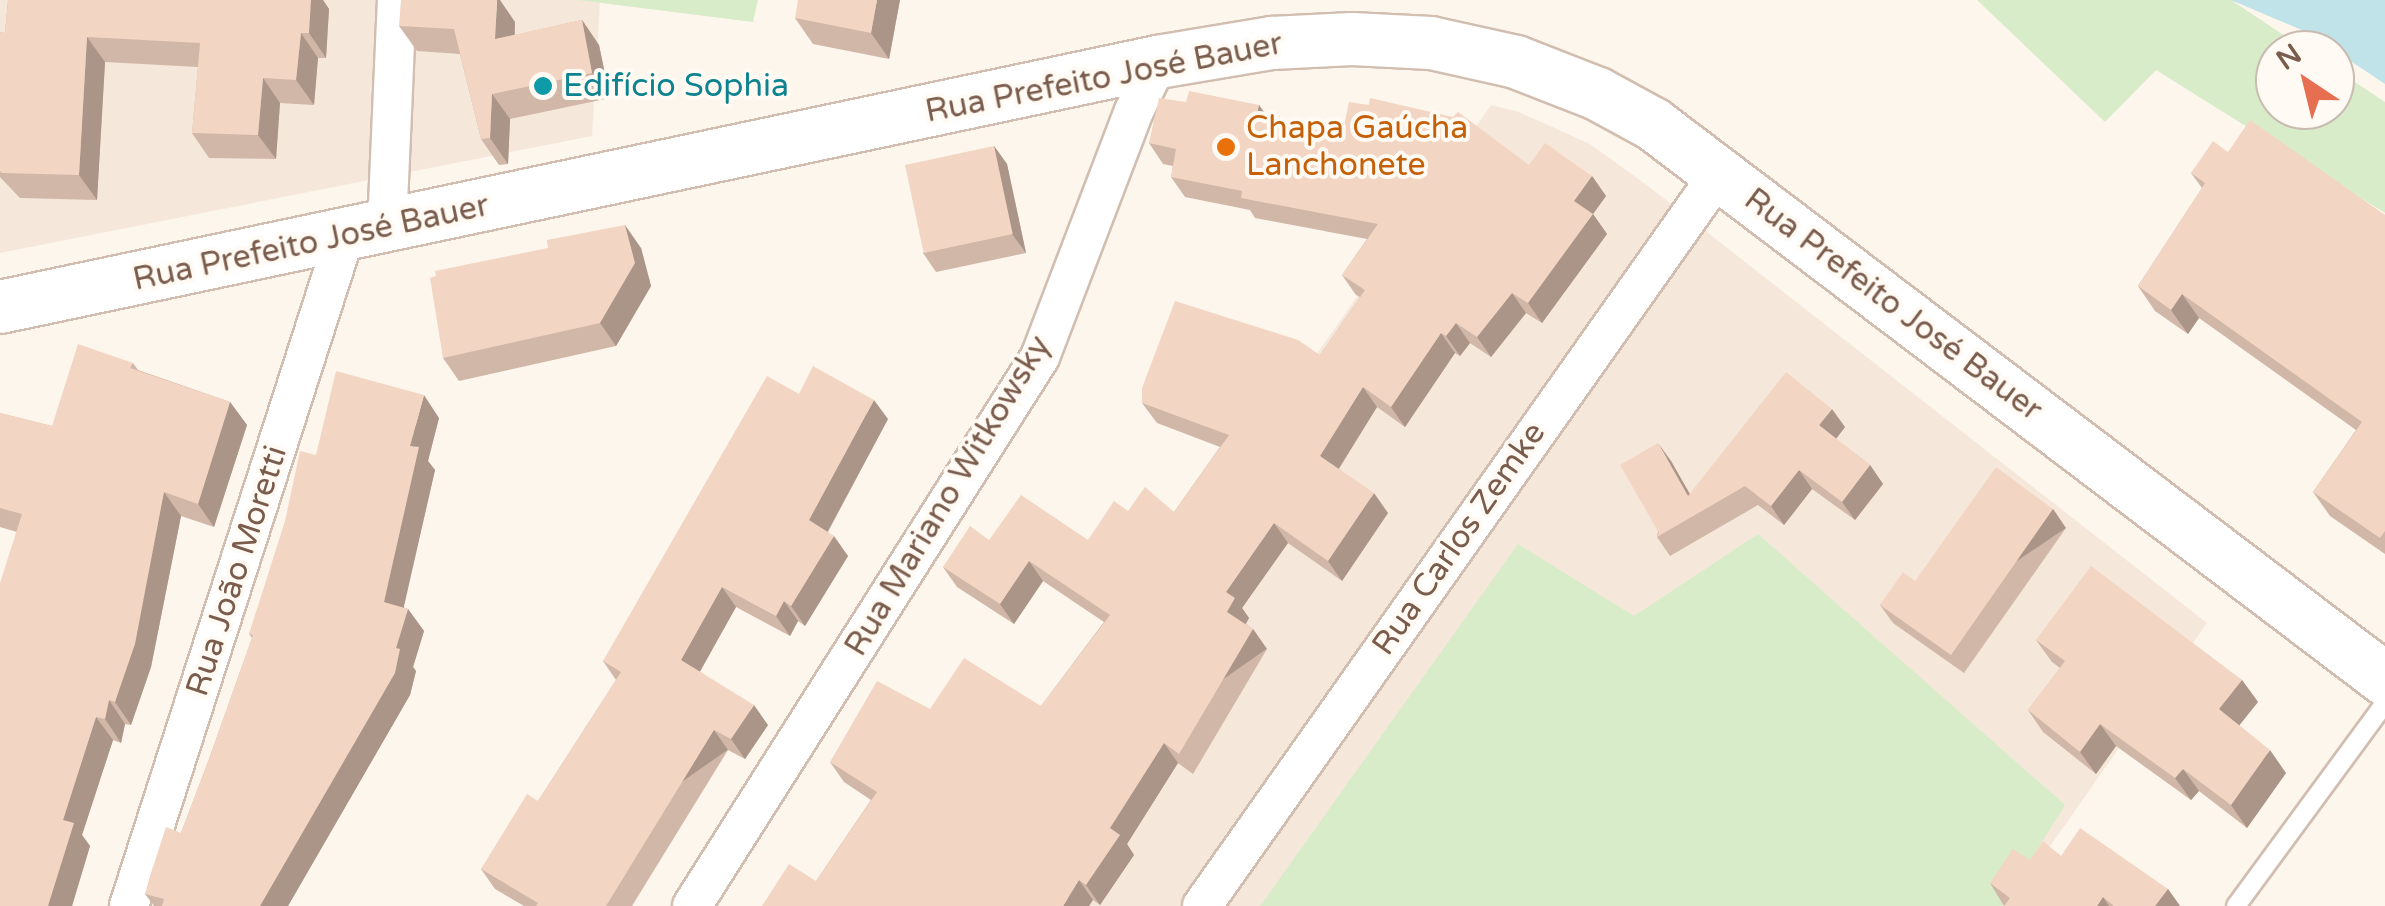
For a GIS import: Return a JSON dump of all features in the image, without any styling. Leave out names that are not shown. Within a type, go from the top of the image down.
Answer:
[{"type":"street","name":"Rua João Moretti","points":[[129,906],[366,231],[398,0]]},
{"type":"street","name":"Rua Prefeito José Bauer","points":[[0,307],[1158,62],[1272,43],[1352,39],[1431,43],[1516,62],[1598,94],[1653,124],[2385,678]]},
{"type":"street","name":"Rua Mariano Witkowsky","points":[[692,906],[1040,356],[1134,111],[1158,62]]},
{"type":"street","name":"Rua Carlos Zemke","points":[[1202,906],[1719,174]]},
{"type":"lane","points":[[2236,906],[2385,704]]},
{"type":"shaded area","points":[[0,0],[600,0],[592,136],[0,253]]},
{"type":"shaded area","points":[[1491,105],[1519,112],[1590,144],[2207,623],[2008,906],[931,906]]},
{"type":"green space","points":[[578,0],[758,0],[753,22]]},
{"type":"green space","points":[[1977,0],[2231,0],[2276,30],[2255,30],[2255,130],[2355,130],[2355,82],[2385,102],[2385,213],[2156,70],[2105,122]]},
{"type":"green space","points":[[1758,534],[2065,805],[2002,906],[1260,906],[1518,544],[1634,616]]},
{"type":"water","points":[[2231,0],[2385,0],[2385,84],[2355,64],[2355,30],[2302,30]]},
{"type":"building","points":[[8,0],[311,0],[309,33],[301,33],[296,80],[263,78],[258,135],[192,133],[200,43],[87,37],[79,175],[0,171],[0,32],[5,33]]},
{"type":"building","points":[[401,0],[497,0],[495,39],[582,20],[592,73],[492,94],[490,138],[481,139],[454,29],[399,26]]},
{"type":"building","points":[[798,0],[877,0],[871,33],[795,18]]},
{"type":"building","points":[[1189,91],[1259,105],[1256,118],[1342,135],[1349,102],[1369,105],[1370,98],[1453,117],[1458,112],[1529,165],[1545,143],[1592,176],[1574,201],[1593,214],[1528,303],[1512,293],[1477,337],[1456,323],[1446,336],[1441,333],[1391,407],[1363,387],[1320,456],[1374,493],[1328,561],[1274,523],[1226,592],[1235,598],[1227,612],[1253,629],[1179,754],[1164,743],[1110,828],[1120,835],[1086,885],[1079,880],[1063,906],[762,906],[789,864],[816,881],[877,792],[830,762],[877,681],[930,709],[964,658],[1041,706],[1110,615],[1029,561],[1000,604],[943,567],[970,526],[989,540],[1021,495],[1088,540],[1114,501],[1128,511],[1145,487],[1174,512],[1229,435],[1142,403],[1142,388],[1175,301],[1298,340],[1320,355],[1365,290],[1342,275],[1378,224],[1241,198],[1242,191],[1171,177],[1176,149],[1149,143],[1159,98],[1186,102]]},
{"type":"building","points":[[2250,120],[2255,130],[2264,130],[2385,215],[2385,531],[2380,538],[2313,492],[2362,422],[2182,294],[2171,310],[2138,286],[2205,183],[2191,173],[2213,141],[2228,152]]},
{"type":"building","points":[[994,146],[1013,234],[924,253],[905,165]]},
{"type":"building","points":[[625,225],[635,263],[600,323],[443,358],[430,278],[436,276],[435,271],[548,248],[547,240]]},
{"type":"building","points":[[78,344],[133,363],[130,368],[230,402],[198,504],[164,492],[135,644],[115,702],[109,700],[105,719],[96,717],[63,820],[74,823],[48,906],[0,906],[0,583],[22,514],[0,508],[0,413],[52,426]]},
{"type":"building","points":[[813,366],[874,400],[809,520],[834,536],[791,606],[784,601],[776,616],[722,587],[681,660],[754,705],[731,739],[714,730],[606,906],[536,906],[538,903],[481,869],[527,794],[538,801],[621,672],[603,661],[767,376],[799,394]]},
{"type":"building","points":[[336,371],[424,395],[410,446],[419,447],[384,602],[408,609],[396,648],[400,649],[395,673],[260,906],[162,906],[164,899],[145,894],[150,876],[166,827],[181,833],[209,759],[253,635],[249,634],[285,521],[300,451],[316,455]]},
{"type":"building","points":[[1786,372],[1832,409],[1819,425],[1870,465],[1842,502],[1799,470],[1771,506],[1745,486],[1657,537],[1659,533],[1620,465],[1658,443],[1688,496]]},
{"type":"building","points":[[1996,467],[2053,509],[1951,655],[1880,605],[1903,572],[1915,581]]},
{"type":"building","points":[[2091,566],[2242,680],[2219,709],[2270,750],[2231,805],[2183,769],[2175,778],[2100,724],[2080,752],[2028,710],[2065,661],[2036,640]]},
{"type":"building","points":[[2080,828],[2168,889],[2155,906],[2114,906],[2103,897],[2097,906],[2004,906],[2010,898],[1990,883],[2013,849],[2030,860],[2043,841],[2061,856]]},
{"type":"place","name":"Edifício Sophia","points":[[543,86]]},
{"type":"place","name":"Chapa Gaúcha Lanchonete","points":[[1226,147]]}]
